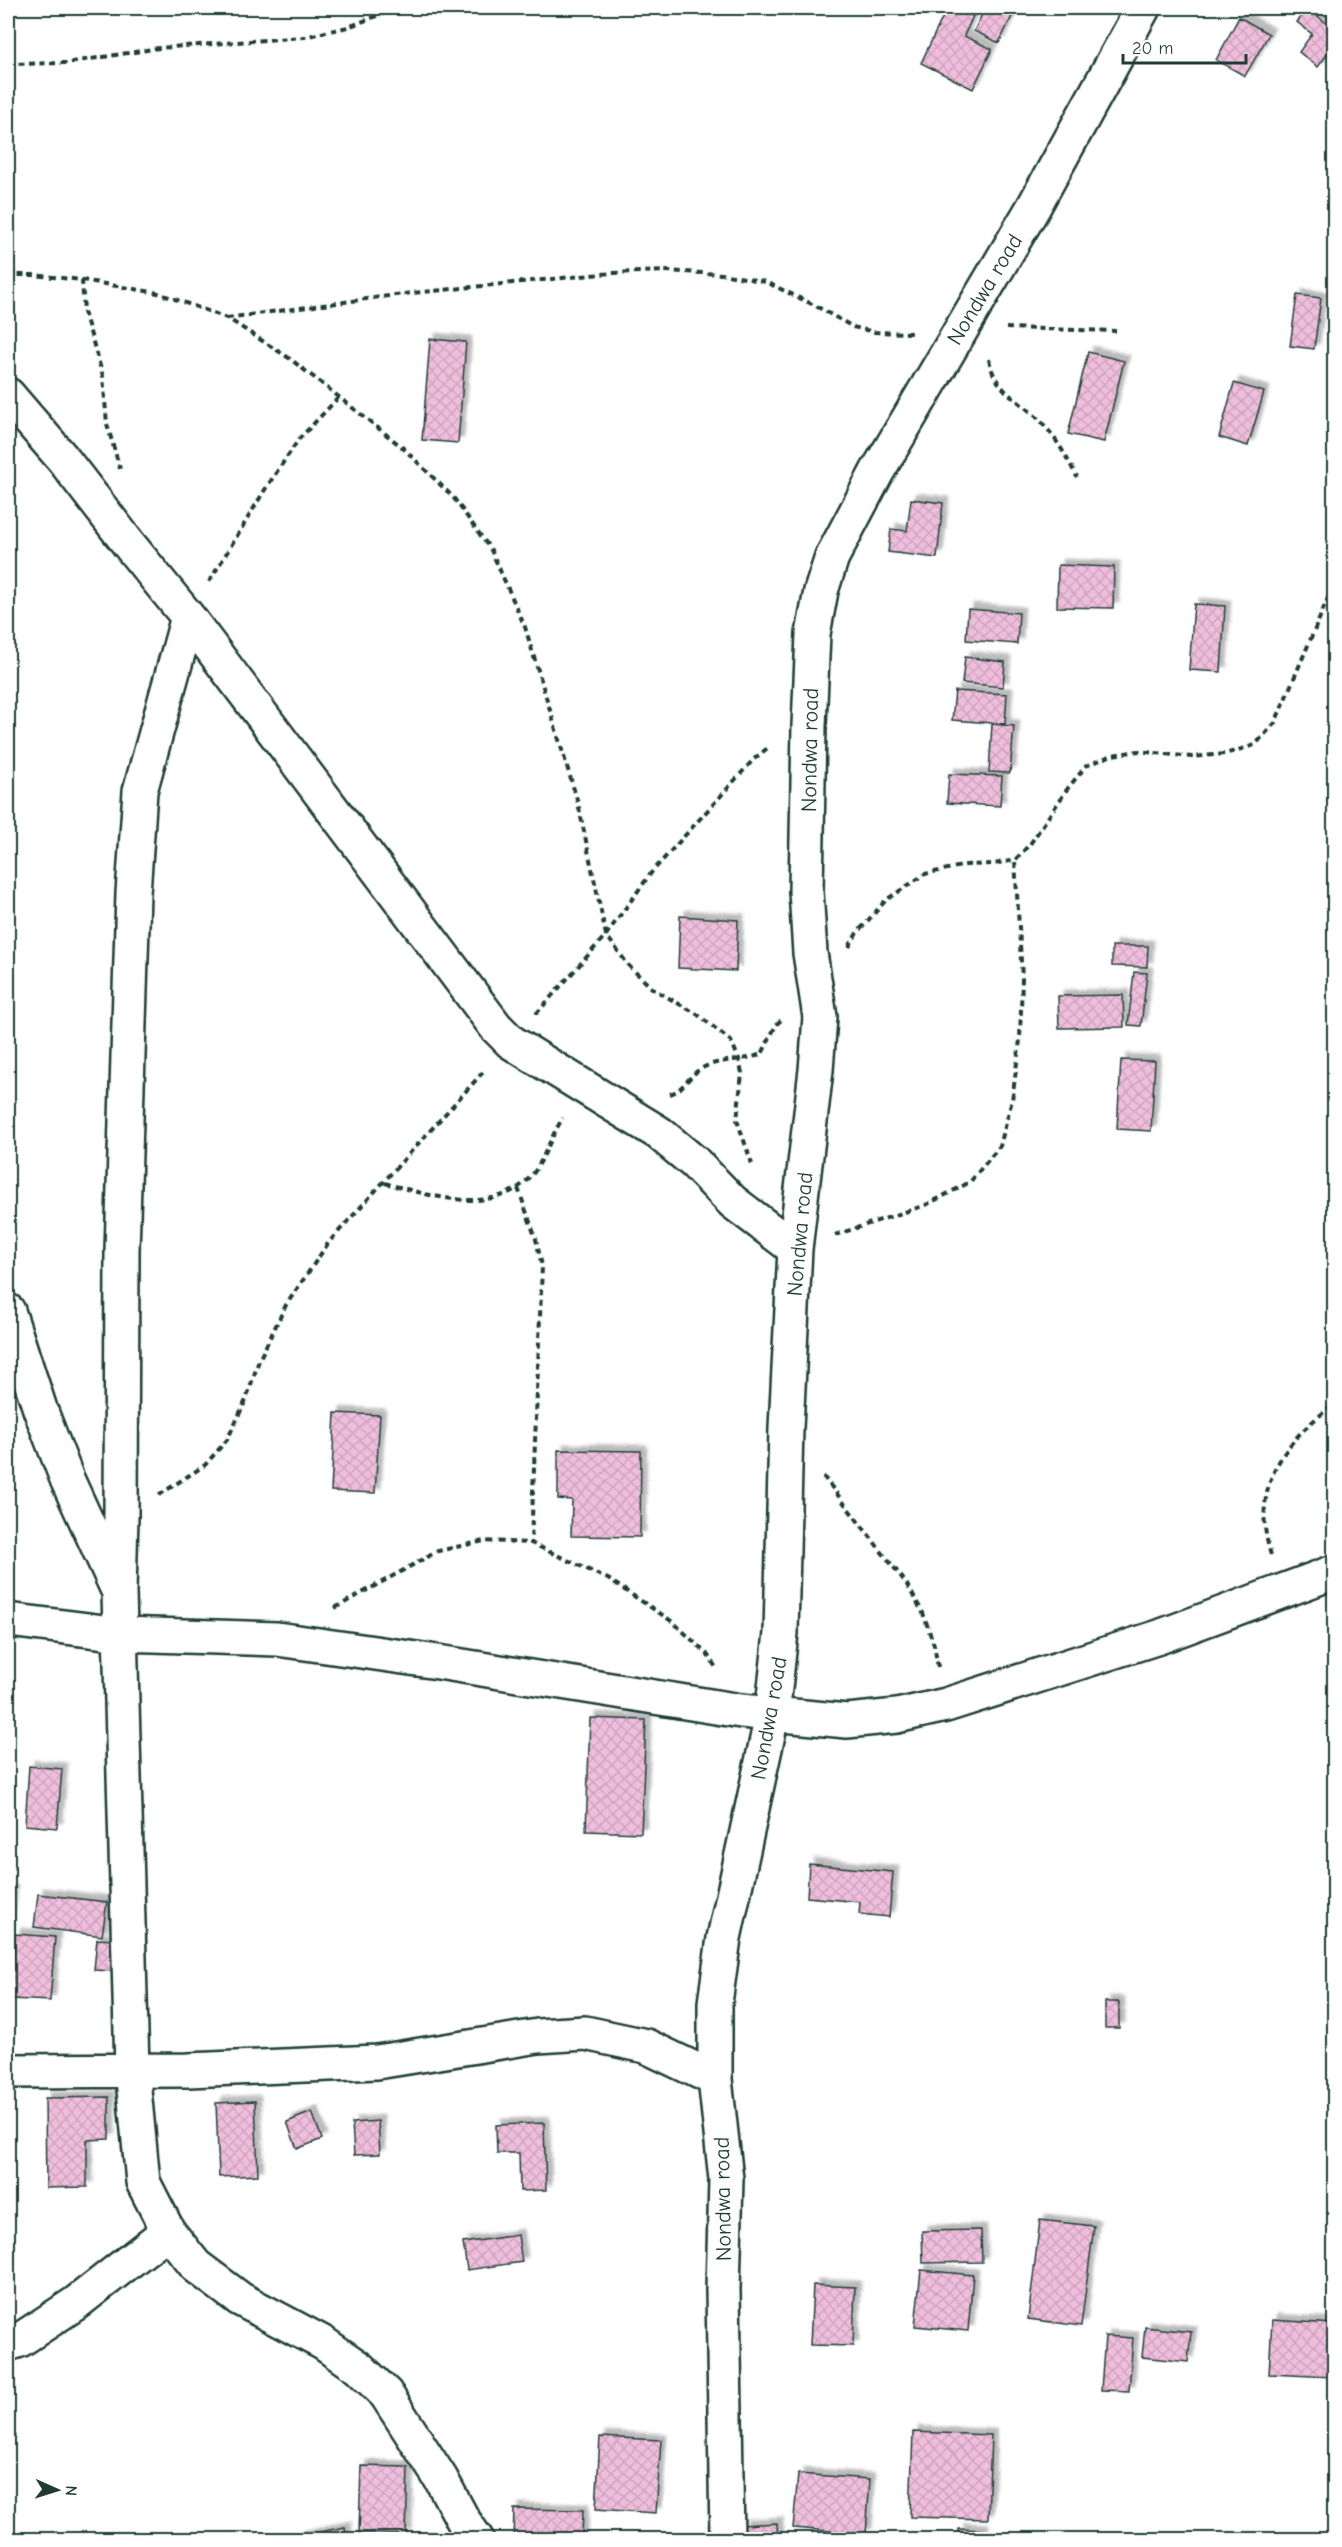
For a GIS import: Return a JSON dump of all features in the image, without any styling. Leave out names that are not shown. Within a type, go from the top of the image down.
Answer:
[{"type":"street","name":"Nondwa road","points":[[727,2540],[723,2289],[726,2179],[715,2079],[715,2002],[756,1714],[781,1633],[786,1428],[795,1249],[820,1017],[810,953],[806,891],[813,634],[821,591],[832,557],[877,472],[1032,208],[1143,8]]},
{"type":"street","points":[[8,395],[63,459],[130,547],[188,617],[496,1028],[511,1042],[659,1133],[694,1162],[733,1202],[795,1249]]},
{"type":"street","points":[[188,617],[140,792],[133,893],[122,1251],[122,1516],[119,1592],[122,1634],[132,2069],[143,2182],[168,2231],[196,2266],[240,2299],[323,2343],[359,2368],[386,2394],[477,2540]]},
{"type":"street","points":[[8,1311],[40,1409],[67,1479],[119,1592]]},
{"type":"street","points":[[8,1620],[122,1634],[277,1639],[438,1662],[756,1714],[847,1721],[897,1716],[946,1705],[1159,1636],[1335,1572]]},
{"type":"street","points":[[8,2070],[188,2070],[377,2062],[538,2036],[585,2033],[646,2046],[715,2079]]},
{"type":"street","points":[[8,2344],[20,2340],[76,2303],[168,2231]]},
{"type":"path","points":[[8,64],[66,63],[159,48],[304,37],[348,27],[398,8]]},
{"type":"path","points":[[227,318],[403,294],[612,273],[665,271],[722,274],[766,282],[814,304],[853,327],[874,332],[900,334],[991,328],[1116,331]]},
{"type":"path","points":[[8,275],[82,280],[158,293],[227,318],[289,358],[339,397],[402,447],[453,497],[491,550],[525,627],[578,804],[606,935],[629,966],[653,989],[719,1029],[730,1041],[739,1059],[742,1073],[737,1120],[754,1174],[766,1229]]},
{"type":"path","points":[[82,280],[84,312],[103,376],[107,399],[107,424],[122,476]]},
{"type":"path","points":[[991,328],[989,358],[992,375],[999,386],[1044,424],[1062,448],[1077,477]]},
{"type":"path","points":[[188,617],[285,459],[299,439],[339,397]]},
{"type":"path","points":[[848,950],[856,933],[886,900],[925,874],[966,865],[994,864],[1015,860],[1030,844],[1086,766],[1112,755],[1138,751],[1192,757],[1225,754],[1255,745],[1275,723],[1335,584]]},
{"type":"path","points":[[122,1516],[205,1465],[226,1440],[246,1400],[260,1360],[286,1305],[328,1242],[385,1183],[606,935],[651,873],[754,759],[777,741],[809,726]]},
{"type":"path","points":[[795,1249],[934,1200],[970,1182],[1000,1146],[1012,1100],[1020,1041],[1022,978],[1015,860]]},
{"type":"path","points":[[665,1095],[673,1094],[682,1088],[699,1070],[739,1059]]},
{"type":"path","points":[[385,1183],[458,1201],[489,1198],[518,1188],[534,1171],[558,1125],[587,1090]]},
{"type":"path","points":[[518,1188],[536,1239],[542,1266],[531,1543]]},
{"type":"path","points":[[1283,1590],[1270,1550],[1264,1515],[1268,1487],[1277,1465],[1293,1439],[1335,1405]]},
{"type":"path","points":[[786,1428],[906,1583],[918,1603],[934,1645],[946,1705]]},
{"type":"path","points":[[277,1639],[438,1551],[484,1541],[531,1543],[608,1579],[673,1622],[707,1654],[729,1688],[756,1714]]},
{"type":"building","points":[[947,8],[954,8],[973,16],[964,36],[992,49],[973,89],[921,63]]},
{"type":"building","points":[[985,8],[1016,8],[999,43],[974,31]]},
{"type":"building","points":[[1307,8],[1334,29],[1334,45],[1318,67],[1299,52],[1312,34],[1297,22]]},
{"type":"building","points":[[1239,17],[1269,34],[1245,76],[1216,60]]},
{"type":"building","points":[[1297,295],[1321,298],[1314,349],[1290,346]]},
{"type":"building","points":[[430,339],[466,342],[458,443],[422,440]]},
{"type":"building","points":[[1088,352],[1124,361],[1104,442],[1068,434]]},
{"type":"building","points":[[1234,383],[1264,392],[1248,446],[1219,437]]},
{"type":"building","points":[[911,499],[943,503],[937,558],[888,552],[891,529],[907,531]]},
{"type":"building","points":[[1058,565],[1114,567],[1113,608],[1057,607]]},
{"type":"building","points":[[1194,604],[1225,606],[1221,672],[1189,670]]},
{"type":"building","points":[[968,609],[1019,613],[1017,644],[966,640]]},
{"type":"building","points":[[965,657],[1005,662],[1003,687],[962,683]]},
{"type":"building","points":[[955,691],[1007,694],[1005,724],[952,720]]},
{"type":"building","points":[[992,724],[1014,726],[1010,773],[989,772]]},
{"type":"building","points":[[949,774],[1002,776],[1000,806],[947,803]]},
{"type":"building","points":[[680,916],[738,920],[736,971],[678,968]]},
{"type":"building","points":[[1112,946],[1148,946],[1147,967],[1112,966]]},
{"type":"building","points":[[1134,972],[1147,973],[1141,1026],[1128,1025]]},
{"type":"building","points":[[1123,995],[1124,1027],[1059,1028],[1058,996]]},
{"type":"building","points":[[1121,1060],[1155,1061],[1151,1131],[1117,1129]]},
{"type":"building","points":[[335,1413],[380,1415],[375,1493],[331,1491]]},
{"type":"building","points":[[558,1450],[641,1451],[640,1537],[571,1536],[572,1500],[558,1499]]},
{"type":"building","points":[[590,1718],[646,1720],[641,1833],[586,1831]]},
{"type":"building","points":[[29,1766],[62,1769],[57,1828],[25,1825]]},
{"type":"building","points":[[809,1864],[893,1872],[889,1917],[859,1914],[860,1902],[807,1897]]},
{"type":"building","points":[[8,1891],[12,1891],[8,1935]]},
{"type":"building","points":[[38,1894],[107,1902],[102,1936],[34,1927]]},
{"type":"building","points":[[15,1934],[55,1937],[50,2001],[11,1999]]},
{"type":"building","points":[[97,1939],[115,1940],[113,1971],[94,1970]]},
{"type":"building","points":[[1105,2002],[1119,2002],[1119,2028],[1105,2028]]},
{"type":"building","points":[[109,2097],[109,2139],[87,2140],[87,2187],[46,2188],[45,2098]]},
{"type":"building","points":[[255,2101],[258,2175],[219,2177],[216,2103]]},
{"type":"building","points":[[312,2112],[322,2139],[297,2149],[287,2122]]},
{"type":"building","points":[[378,2121],[380,2154],[354,2155],[352,2123]]},
{"type":"building","points":[[544,2123],[546,2190],[520,2191],[519,2153],[497,2153],[496,2125]]},
{"type":"building","points":[[1040,2220],[1094,2226],[1081,2326],[1028,2319]]},
{"type":"building","points":[[981,2230],[982,2262],[923,2263],[922,2231]]},
{"type":"building","points":[[518,2235],[522,2262],[467,2270],[463,2243]]},
{"type":"building","points":[[921,2270],[973,2275],[968,2331],[915,2326]]},
{"type":"building","points":[[813,2285],[855,2287],[853,2346],[810,2345]]},
{"type":"building","points":[[1272,2320],[1334,2324],[1334,2377],[1269,2374]]},
{"type":"building","points":[[1145,2327],[1191,2332],[1188,2362],[1142,2357]]},
{"type":"building","points":[[1105,2336],[1133,2338],[1129,2391],[1101,2390]]},
{"type":"building","points":[[913,2432],[991,2435],[988,2519],[910,2517]]},
{"type":"building","points":[[600,2437],[661,2440],[656,2513],[596,2509]]},
{"type":"building","points":[[361,2466],[408,2467],[406,2535],[359,2533]]},
{"type":"building","points":[[798,2474],[870,2479],[866,2534],[793,2528]]},
{"type":"building","points":[[514,2509],[583,2510],[582,2540],[513,2540]]},
{"type":"building","points":[[777,2523],[778,2540],[742,2540],[742,2525]]},
{"type":"building","points":[[345,2527],[347,2540],[292,2540],[291,2538]]},
{"type":"building","points":[[959,2529],[983,2530],[982,2540],[959,2540]]}]
